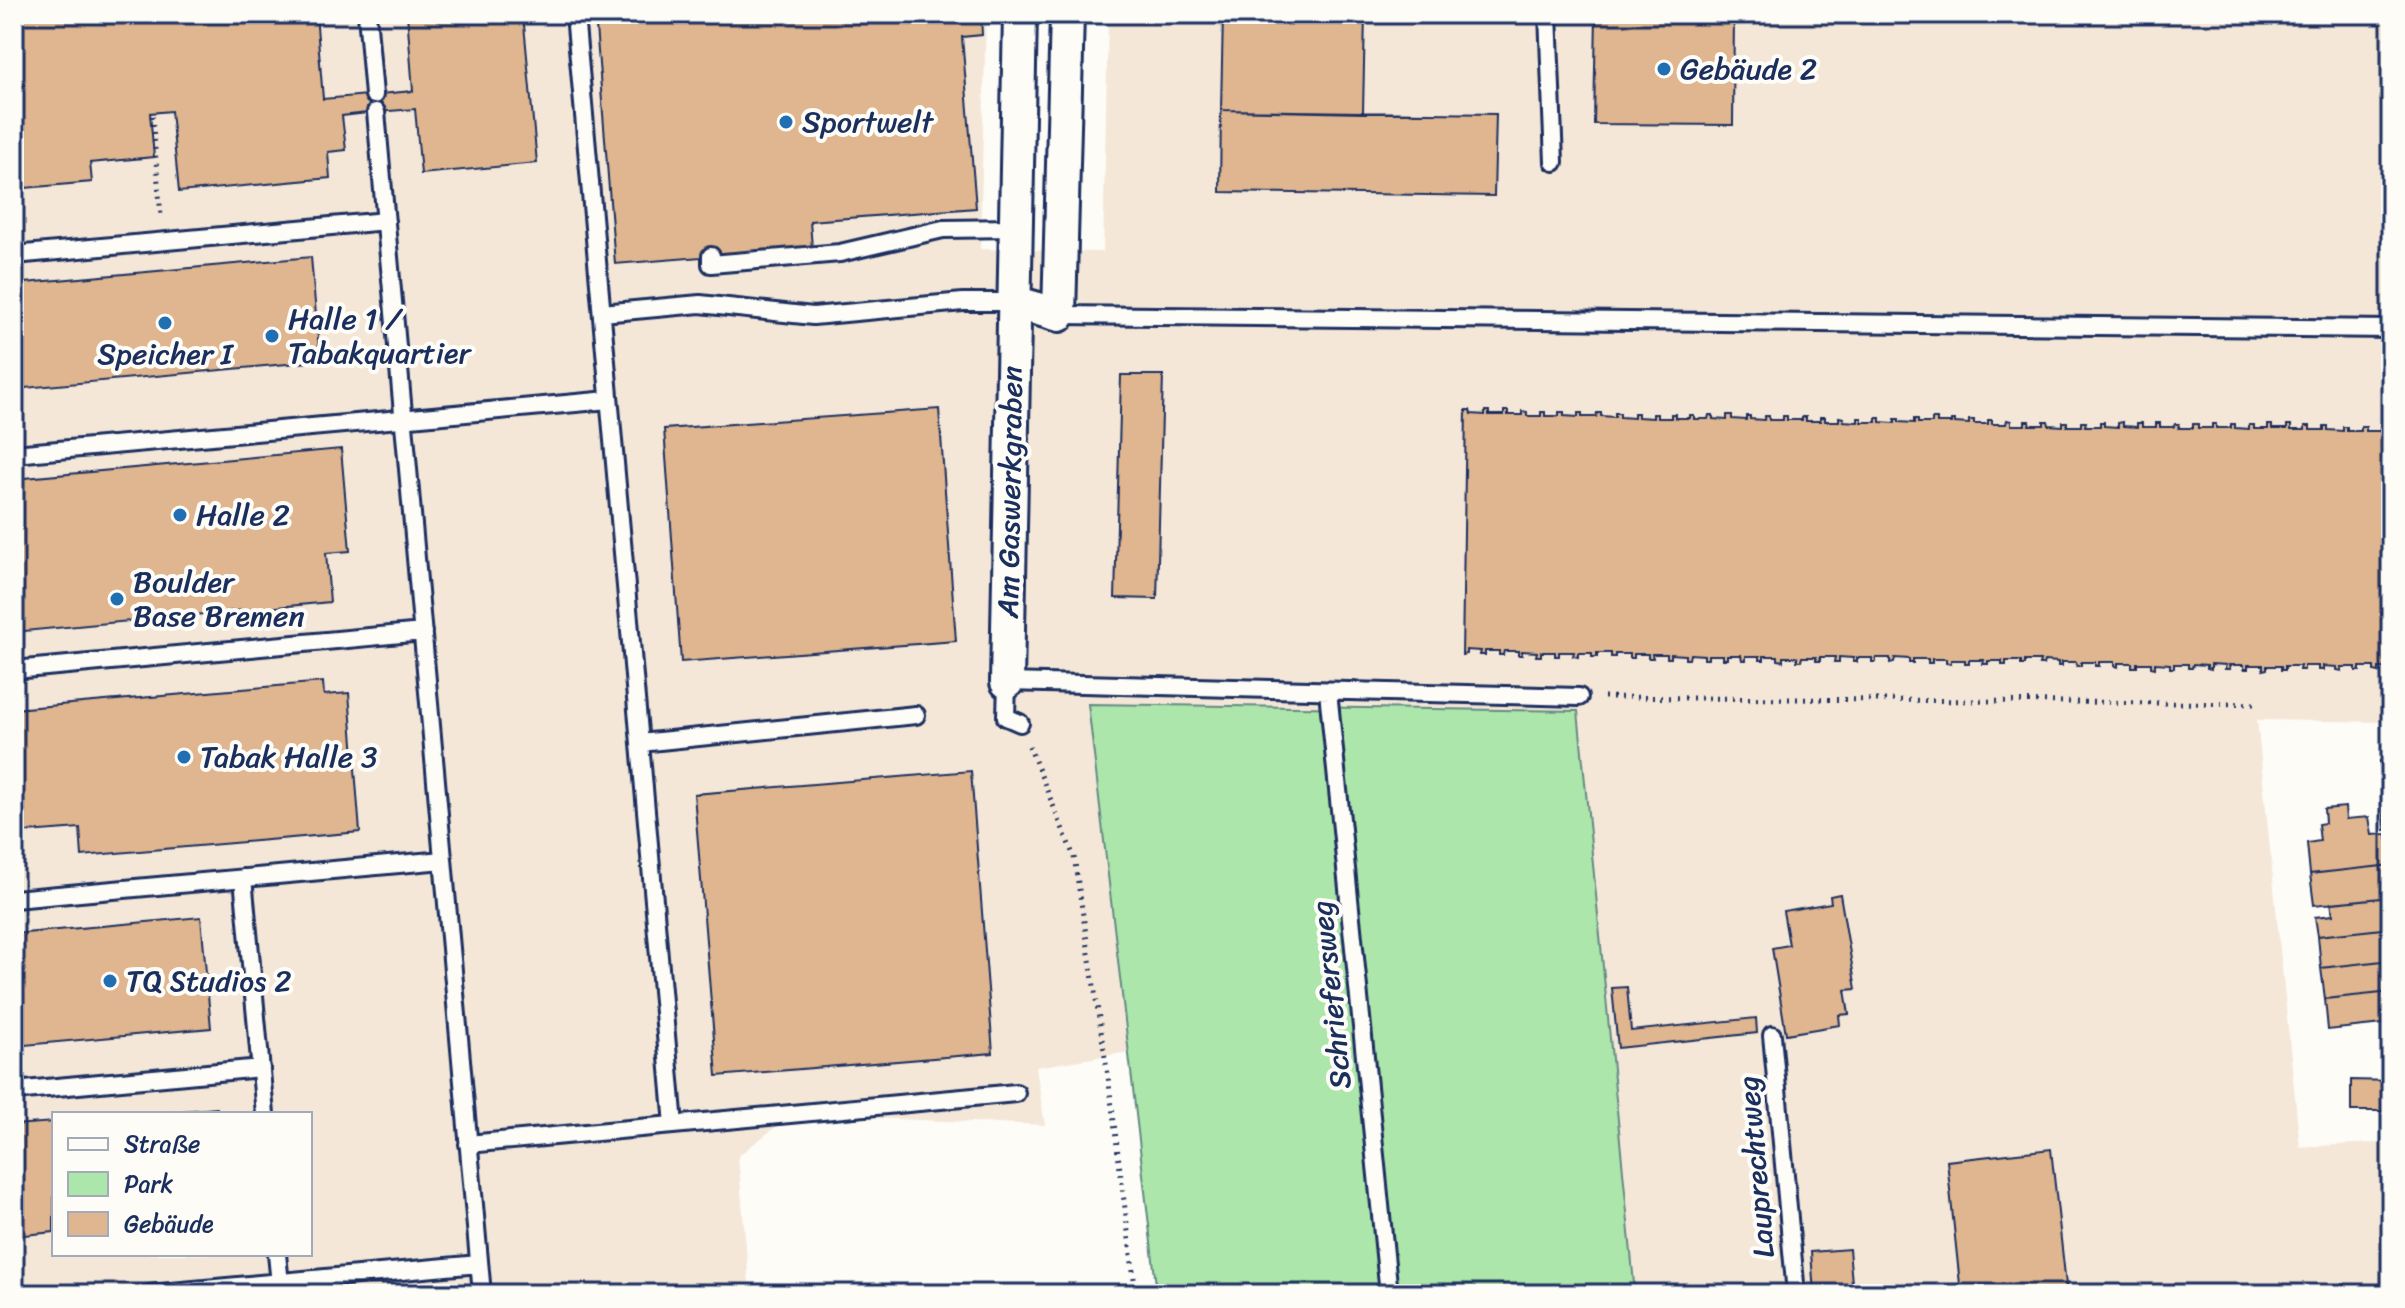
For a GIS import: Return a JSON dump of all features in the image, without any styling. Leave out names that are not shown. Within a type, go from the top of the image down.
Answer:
[{"type":"street","name":"Am Gaswerkgraben","points":[[1007,682],[1020,14]]},
{"type":"street","points":[[1014,302],[1059,315],[1067,14]]},
{"type":"lane","points":[[367,14],[374,95]]},
{"type":"lane","points":[[575,14],[674,1125]]},
{"type":"lane","points":[[1548,14],[1554,162]]},
{"type":"lane","points":[[376,112],[482,1294]]},
{"type":"lane","points":[[14,255],[386,221]]},
{"type":"lane","points":[[711,256],[711,264],[840,253],[943,229],[1015,228]]},
{"type":"lane","points":[[602,313],[700,304],[813,316],[963,302],[1014,302]]},
{"type":"lane","points":[[1059,315],[2391,329]]},
{"type":"lane","points":[[14,454],[609,400]]},
{"type":"lane","points":[[14,670],[423,632]]},
{"type":"lane","points":[[1020,723],[1006,717],[1007,682],[1579,697]]},
{"type":"lane","name":"Schriefersweg","points":[[1328,691],[1389,1294]]},
{"type":"lane","points":[[640,743],[916,715]]},
{"type":"lane","points":[[14,899],[443,860]]},
{"type":"lane","points":[[243,878],[265,1112]]},
{"type":"lane","name":"Lauprechtweg","points":[[1772,1035],[1796,1294]]},
{"type":"lane","points":[[14,1091],[261,1068]]},
{"type":"lane","points":[[468,1144],[1016,1093]]},
{"type":"lane","points":[[277,1256],[280,1288]]},
{"type":"lane","points":[[149,1294],[280,1288],[479,1264]]},
{"type":"path","points":[[152,116],[164,241]]},
{"type":"path","points":[[1579,697],[2259,704]]},
{"type":"path","points":[[1020,723],[1074,857],[1108,1076],[1136,1294]]},
{"type":"shaded area","points":[[14,14],[986,14],[980,249],[1103,252],[1108,14],[2391,14],[2391,722],[2257,720],[2300,1147],[2391,1142],[2391,1294],[1635,1294],[1578,711],[1088,704],[1130,1052],[1036,1067],[1045,1125],[791,1115],[738,1156],[750,1294],[14,1294]]},
{"type":"green space","points":[[1088,704],[1578,711],[1635,1294],[1157,1294]]},
{"type":"building","points":[[14,14],[316,14],[323,99],[413,91],[407,14],[523,14],[537,163],[421,174],[415,109],[376,112],[342,116],[346,150],[328,152],[330,178],[179,192],[171,111],[150,113],[154,157],[90,163],[92,182],[14,189]]},
{"type":"building","name":"Sportwelt","points":[[595,14],[981,14],[982,35],[962,37],[976,208],[810,221],[812,248],[615,264]]},
{"type":"building","points":[[1223,14],[1365,14],[1363,113],[1221,110]]},
{"type":"building","name":"Gebäude 2","points":[[1596,14],[1734,14],[1733,125],[1594,124]]},
{"type":"building","points":[[1221,110],[1496,114],[1494,196],[1220,192]]},
{"type":"building","name":"Speicher I","points":[[311,257],[320,361],[14,389],[14,284]]},
{"type":"building","points":[[1121,375],[1163,375],[1157,599],[1115,598]]},
{"type":"building","points":[[939,409],[956,641],[681,662],[664,429]]},
{"type":"building","points":[[1466,410],[1470,410],[1471,414],[1485,415],[1485,411],[1489,411],[1489,415],[1504,415],[1504,411],[1508,411],[1508,415],[1522,415],[1522,411],[1527,412],[1527,416],[1541,416],[1541,412],[1545,412],[1545,416],[1559,416],[1559,412],[1564,412],[1564,416],[1578,417],[1578,413],[1582,413],[1582,417],[1596,417],[1597,413],[1601,413],[1601,416],[1615,417],[1615,413],[1620,413],[1620,417],[1634,418],[1634,413],[1638,413],[1638,417],[1653,418],[1653,414],[1657,414],[1657,418],[1671,418],[1671,414],[1675,414],[1675,418],[1694,415],[1694,419],[1708,419],[1709,415],[1713,415],[1713,419],[1727,420],[1727,415],[1732,415],[1732,419],[1746,420],[1746,416],[1750,419],[1764,420],[1765,416],[1769,416],[1769,420],[1783,420],[1783,416],[1787,416],[1787,420],[1806,417],[1806,421],[1820,421],[1820,417],[1825,417],[1825,421],[1839,421],[1839,417],[1844,418],[1843,421],[1858,422],[1858,418],[1862,418],[1862,422],[1876,422],[1876,418],[1880,418],[1880,422],[1895,423],[1895,419],[1899,422],[1914,423],[1914,419],[1918,419],[1918,423],[1932,423],[1932,419],[1937,419],[1937,423],[1955,420],[1955,423],[1969,424],[1969,420],[1974,420],[1974,424],[1988,424],[1988,420],[1992,420],[1992,424],[2006,424],[2007,420],[2011,421],[2011,425],[2025,425],[2025,421],[2030,421],[2029,425],[2044,425],[2044,421],[2048,421],[2049,425],[2063,426],[2063,422],[2067,422],[2067,426],[2081,426],[2081,422],[2086,422],[2085,426],[2100,426],[2100,422],[2104,422],[2104,426],[2118,427],[2118,423],[2123,422],[2123,426],[2137,427],[2137,423],[2142,423],[2142,427],[2156,427],[2156,423],[2160,423],[2160,427],[2179,424],[2179,428],[2193,428],[2193,424],[2198,424],[2198,428],[2212,428],[2212,424],[2216,424],[2216,428],[2231,428],[2231,424],[2235,424],[2235,428],[2249,429],[2249,425],[2254,425],[2254,429],[2268,429],[2268,425],[2272,425],[2272,429],[2287,429],[2287,425],[2291,425],[2291,430],[2305,430],[2305,426],[2310,426],[2310,430],[2324,430],[2324,426],[2328,426],[2328,430],[2343,431],[2343,427],[2347,427],[2347,431],[2361,431],[2361,427],[2366,427],[2366,431],[2380,431],[2380,427],[2384,427],[2384,431],[2391,431],[2391,668],[2379,668],[2379,672],[2374,671],[2374,667],[2360,667],[2360,671],[2356,671],[2356,667],[2341,667],[2342,671],[2337,667],[2323,666],[2323,670],[2318,670],[2318,666],[2304,666],[2304,670],[2299,670],[2300,666],[2285,666],[2285,670],[2281,670],[2281,666],[2267,666],[2263,670],[2263,665],[2248,665],[2248,669],[2244,669],[2244,665],[2229,665],[2230,669],[2225,669],[2226,665],[2211,664],[2211,669],[2207,665],[2193,664],[2192,668],[2188,668],[2188,664],[2174,664],[2174,668],[2170,668],[2170,664],[2155,663],[2155,668],[2151,667],[2151,663],[2137,663],[2137,667],[2132,667],[2132,663],[2118,663],[2118,667],[2114,666],[2114,662],[2099,662],[2099,666],[2095,666],[2095,662],[2081,662],[2081,666],[2077,666],[2076,662],[2062,662],[2062,666],[2058,666],[2058,662],[2044,661],[2043,665],[2039,665],[2040,661],[2025,661],[2025,665],[2021,665],[2021,661],[2006,661],[2006,665],[2002,665],[2002,661],[1983,664],[1984,660],[1969,660],[1969,664],[1965,664],[1965,660],[1951,660],[1951,664],[1946,663],[1946,659],[1932,659],[1932,663],[1928,663],[1928,659],[1913,659],[1913,663],[1909,663],[1909,659],[1895,658],[1890,663],[1890,658],[1876,658],[1876,662],[1872,662],[1872,658],[1857,658],[1857,662],[1853,662],[1853,658],[1839,657],[1839,662],[1834,662],[1835,657],[1820,657],[1820,661],[1816,661],[1816,657],[1802,657],[1801,661],[1797,661],[1797,657],[1783,657],[1783,661],[1778,660],[1778,656],[1764,656],[1764,660],[1760,660],[1760,656],[1746,656],[1746,660],[1742,660],[1741,655],[1727,655],[1727,659],[1723,659],[1723,655],[1708,655],[1708,659],[1704,659],[1704,655],[1690,654],[1689,659],[1685,659],[1685,655],[1671,654],[1671,658],[1667,658],[1667,654],[1652,654],[1653,658],[1648,658],[1648,654],[1634,654],[1634,658],[1630,658],[1630,654],[1611,657],[1611,653],[1597,653],[1597,657],[1592,657],[1592,653],[1578,653],[1578,657],[1573,656],[1574,652],[1559,652],[1559,656],[1555,656],[1555,652],[1541,652],[1541,656],[1536,656],[1537,652],[1522,651],[1522,655],[1518,655],[1518,651],[1504,651],[1503,655],[1499,655],[1499,651],[1485,651],[1485,655],[1480,655],[1481,651],[1466,650],[1466,654],[1462,655]]},
{"type":"building","name":"Halle 2","points":[[341,449],[350,551],[326,553],[330,602],[14,632],[14,479]]},
{"type":"building","name":"Tabak Halle 3","points":[[323,682],[324,695],[349,693],[360,832],[82,856],[80,828],[14,833],[14,709]]},
{"type":"building","points":[[2391,760],[2391,829],[2385,830],[2380,761]]},
{"type":"building","points":[[971,771],[993,1053],[717,1076],[694,794]]},
{"type":"building","points":[[2345,807],[2346,819],[2369,817],[2372,835],[2387,834],[2391,865],[2310,874],[2307,843],[2320,841],[2318,824],[2325,823],[2324,809]]},
{"type":"building","points":[[2391,865],[2391,897],[2314,905],[2310,874]]},
{"type":"building","points":[[1840,894],[1856,989],[1845,990],[1849,1014],[1839,1015],[1840,1025],[1786,1034],[1772,948],[1789,945],[1783,911],[1831,903],[1830,896]]},
{"type":"building","points":[[2391,897],[2391,928],[2318,936],[2315,917],[2333,915],[2331,903]]},
{"type":"building","name":"TQ Studios 2","points":[[201,917],[211,1028],[14,1046],[14,934]]},
{"type":"building","points":[[2391,928],[2391,960],[2321,968],[2318,936]]},
{"type":"building","points":[[2391,960],[2391,992],[2325,999],[2321,968]]},
{"type":"building","points":[[1627,987],[1631,1031],[1756,1018],[1757,1033],[1618,1048],[1612,988]]},
{"type":"building","points":[[2391,992],[2391,1023],[2328,1030],[2325,999]]},
{"type":"building","points":[[2351,1080],[2391,1081],[2391,1111],[2351,1111]]},
{"type":"building","points":[[217,1108],[218,1112],[168,1112]]},
{"type":"building","points":[[52,1122],[52,1232],[14,1236],[14,1125]]},
{"type":"building","points":[[2051,1149],[2067,1294],[1961,1294],[1947,1161]]},
{"type":"building","points":[[1849,1249],[1853,1294],[1814,1294],[1811,1252]]},
{"type":"place","name":"Gebäude 2","points":[[1664,69]]},
{"type":"place","name":"Sportwelt","points":[[786,122]]},
{"type":"place","name":"Speicher I","points":[[165,323]]},
{"type":"place","name":"Halle 1 / Tabakquartier","points":[[272,336]]},
{"type":"place","name":"Halle 2","points":[[180,515]]},
{"type":"place","name":"Boulder Base Bremen","points":[[117,599]]},
{"type":"place","name":"Tabak Halle 3","points":[[184,757]]},
{"type":"place","name":"TQ Studios 2","points":[[110,981]]}]
